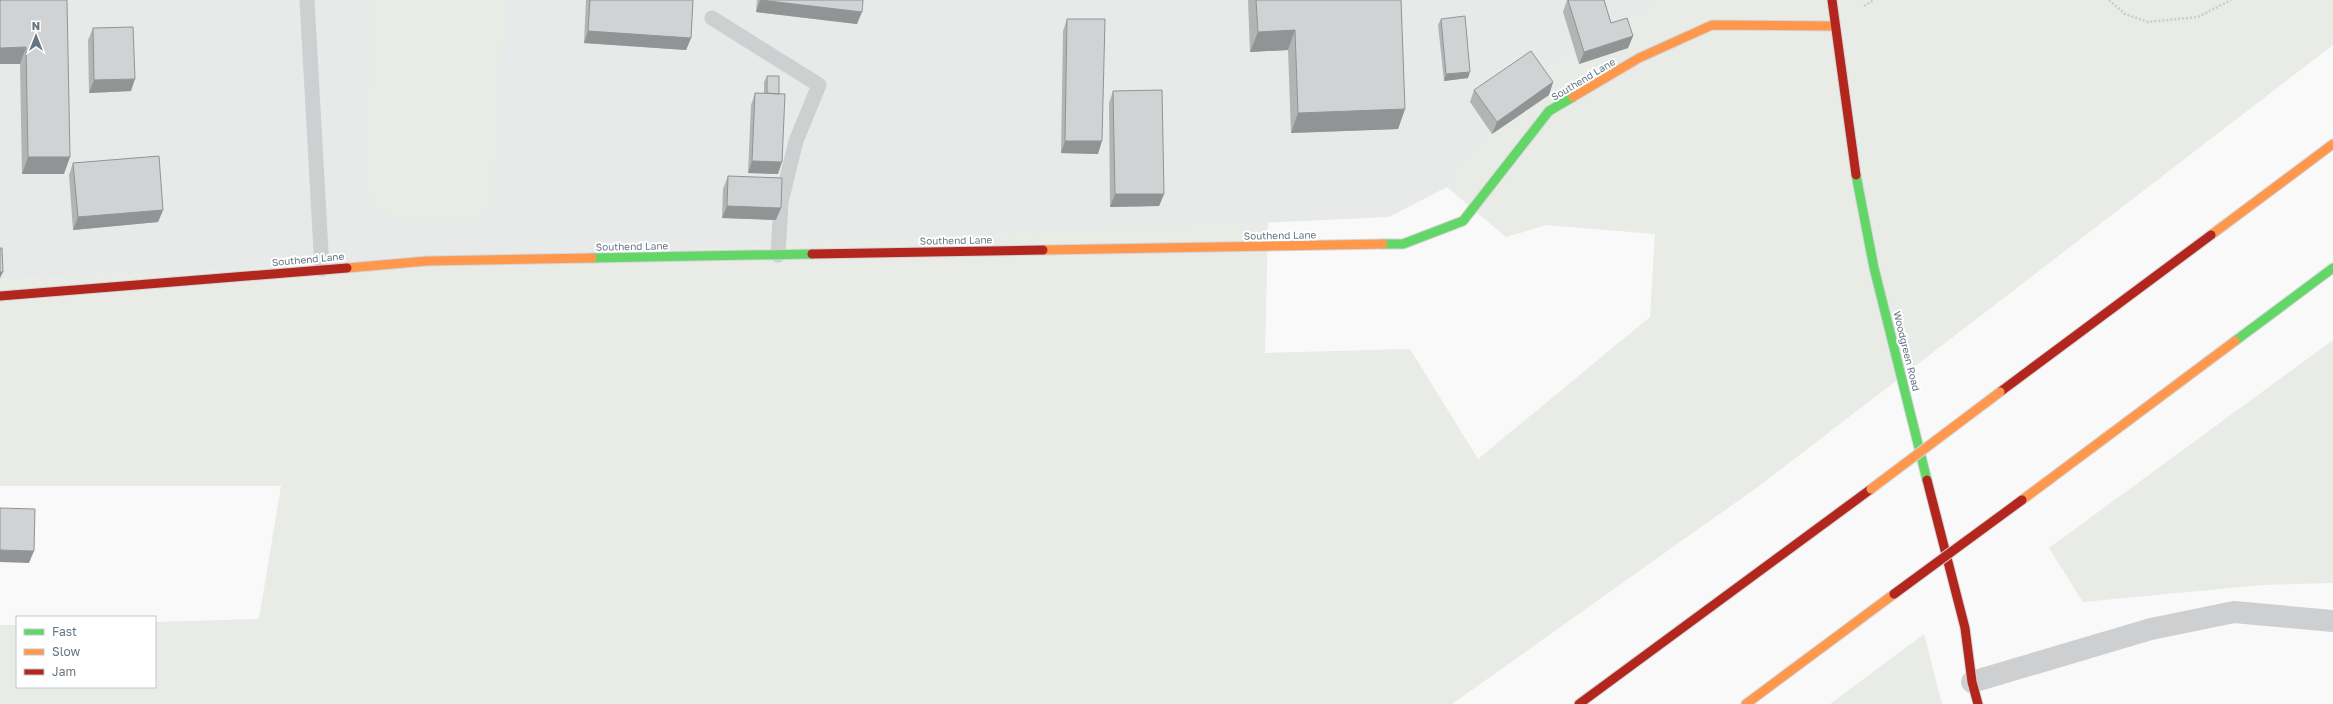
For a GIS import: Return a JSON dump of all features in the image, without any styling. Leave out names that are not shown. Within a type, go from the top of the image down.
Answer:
[{"type":"main road","name":"Woodgreen Road","points":[[1832,0],[1834,26],[1851,151],[1874,268],[1965,628],[1972,682],[1978,704]]},
{"type":"main road","name":"Southend Lane","points":[[0,296],[427,261],[1404,244],[1463,221],[1549,111],[1639,58],[1712,25],[1834,26]]},
{"type":"main road","points":[[1579,704],[1871,489],[2333,144]]},
{"type":"main road","points":[[1746,704],[2333,268]]},
{"type":"street","points":[[1972,682],[2151,629],[2234,612],[2333,622]]},
{"type":"lane","points":[[307,0],[322,270]]},
{"type":"lane","points":[[712,18],[819,85],[796,141],[781,202],[778,254]]},
{"type":"path","points":[[2109,0],[2125,14],[2148,22],[2198,17],[2232,0]]},
{"type":"shaded area","points":[[0,0],[1665,0],[1535,76],[1447,187],[1389,217],[0,280]]},
{"type":"shaded area","points":[[370,0],[502,0],[505,6],[492,203],[470,222],[412,223],[379,212],[368,191]]},
{"type":"shaded area","points":[[1665,0],[2333,0],[2333,45],[1759,486],[1452,704],[0,704],[0,625],[16,625],[16,688],[156,688],[156,622],[259,619],[281,486],[0,486],[0,280],[1268,222],[1265,353],[1410,349],[1478,459],[1650,317],[1655,234],[1547,225],[1506,237],[1447,187],[1535,76]]},
{"type":"shaded area","points":[[2333,340],[2333,583],[2262,585],[2083,602],[2049,548]]},
{"type":"shaded area","points":[[1924,634],[1942,704],[1830,704]]},
{"type":"building","points":[[0,0],[67,0],[70,157],[28,157],[26,47],[0,48]]},
{"type":"building","points":[[590,0],[693,0],[691,38],[588,31]]},
{"type":"building","points":[[760,0],[863,0],[862,12]]},
{"type":"building","points":[[1256,0],[1401,0],[1405,109],[1298,113],[1295,30],[1258,32]]},
{"type":"building","points":[[1568,0],[1604,0],[1611,23],[1627,18],[1633,36],[1584,52]]},
{"type":"building","points":[[1465,16],[1470,72],[1446,74],[1441,19]]},
{"type":"building","points":[[1067,19],[1105,19],[1102,141],[1065,141]]},
{"type":"building","points":[[133,27],[135,79],[94,80],[93,28]]},
{"type":"building","points":[[1531,51],[1553,82],[1497,122],[1474,90]]},
{"type":"building","points":[[767,76],[779,76],[779,94],[767,93]]},
{"type":"building","points":[[1162,90],[1164,194],[1115,194],[1113,91]]},
{"type":"building","points":[[755,93],[785,94],[782,162],[752,161]]},
{"type":"building","points":[[159,156],[163,210],[78,217],[73,163]]},
{"type":"building","points":[[728,176],[782,178],[781,208],[727,206]]},
{"type":"building","points":[[0,248],[2,248],[3,272],[0,272]]},
{"type":"building","points":[[0,508],[35,509],[34,551],[0,550]]},
{"type":"traffic: fast","points":[[1383,244],[1403,244],[1463,221],[1549,111],[1573,97]]},
{"type":"traffic: fast","points":[[1856,175],[1874,268],[1927,480]]},
{"type":"traffic: fast","points":[[592,258],[812,254]]},
{"type":"traffic: fast","points":[[2235,341],[2333,268]]},
{"type":"traffic: slow","points":[[1573,97],[1639,58],[1712,25],[1834,26]]},
{"type":"traffic: slow","points":[[2211,235],[2333,144]]},
{"type":"traffic: slow","points":[[1043,250],[1383,244]]},
{"type":"traffic: slow","points":[[347,268],[427,261],[592,258]]},
{"type":"traffic: slow","points":[[2022,500],[2235,341]]},
{"type":"traffic: slow","points":[[1871,489],[2000,392]]},
{"type":"traffic: slow","points":[[1746,704],[1894,594]]},
{"type":"traffic: jam","points":[[1832,0],[1856,175]]},
{"type":"traffic: jam","points":[[2000,392],[2211,235]]},
{"type":"traffic: jam","points":[[812,254],[1043,250]]},
{"type":"traffic: jam","points":[[0,296],[347,268]]},
{"type":"traffic: jam","points":[[1927,480],[1965,628],[1972,682],[1978,704]]},
{"type":"traffic: jam","points":[[1579,704],[1871,489]]},
{"type":"traffic: jam","points":[[1894,594],[2022,500]]}]
